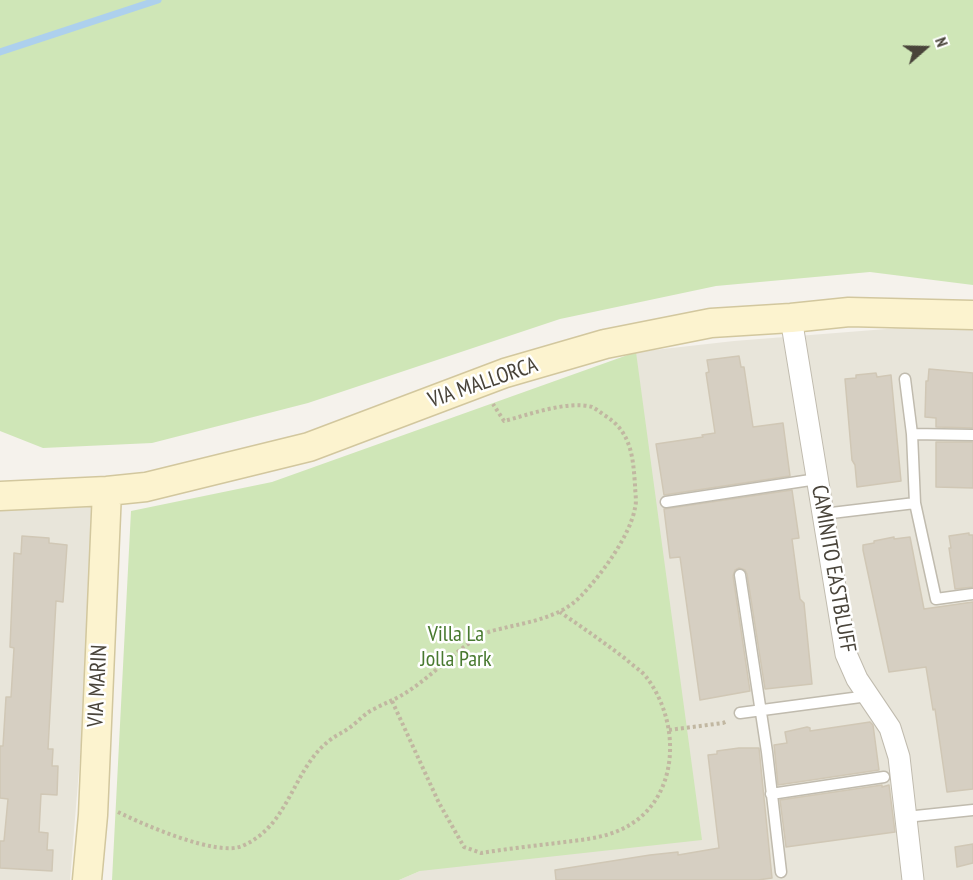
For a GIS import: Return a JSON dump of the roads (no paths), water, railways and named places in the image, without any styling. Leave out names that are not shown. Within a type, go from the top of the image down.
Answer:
[{"type":"street","name":"VIA MALLORCA","points":[[0,496],[146,487],[309,447],[516,370],[617,342],[711,323],[849,312],[973,315]]},
{"type":"street","name":"CAMINITO EASTBLUFF","points":[[791,318],[846,654],[857,679],[890,728],[899,757],[913,880]]},
{"type":"street","name":"VIA MARIN","points":[[87,880],[93,815],[107,491]]},
{"type":"lane","points":[[905,379],[912,434],[915,503],[936,599],[973,594]]},
{"type":"lane","points":[[912,434],[973,435]]},
{"type":"lane","points":[[666,502],[817,479]]},
{"type":"lane","points":[[823,514],[915,503]]},
{"type":"lane","points":[[740,575],[781,872]]},
{"type":"lane","points":[[740,713],[868,696]]},
{"type":"lane","points":[[771,794],[884,777]]},
{"type":"lane","points":[[906,817],[973,810]]},
{"type":"waterway","points":[[0,52],[158,0]]},
{"type":"park label","name":"Villa La Jolla Park","points":[[456,648]]}]
